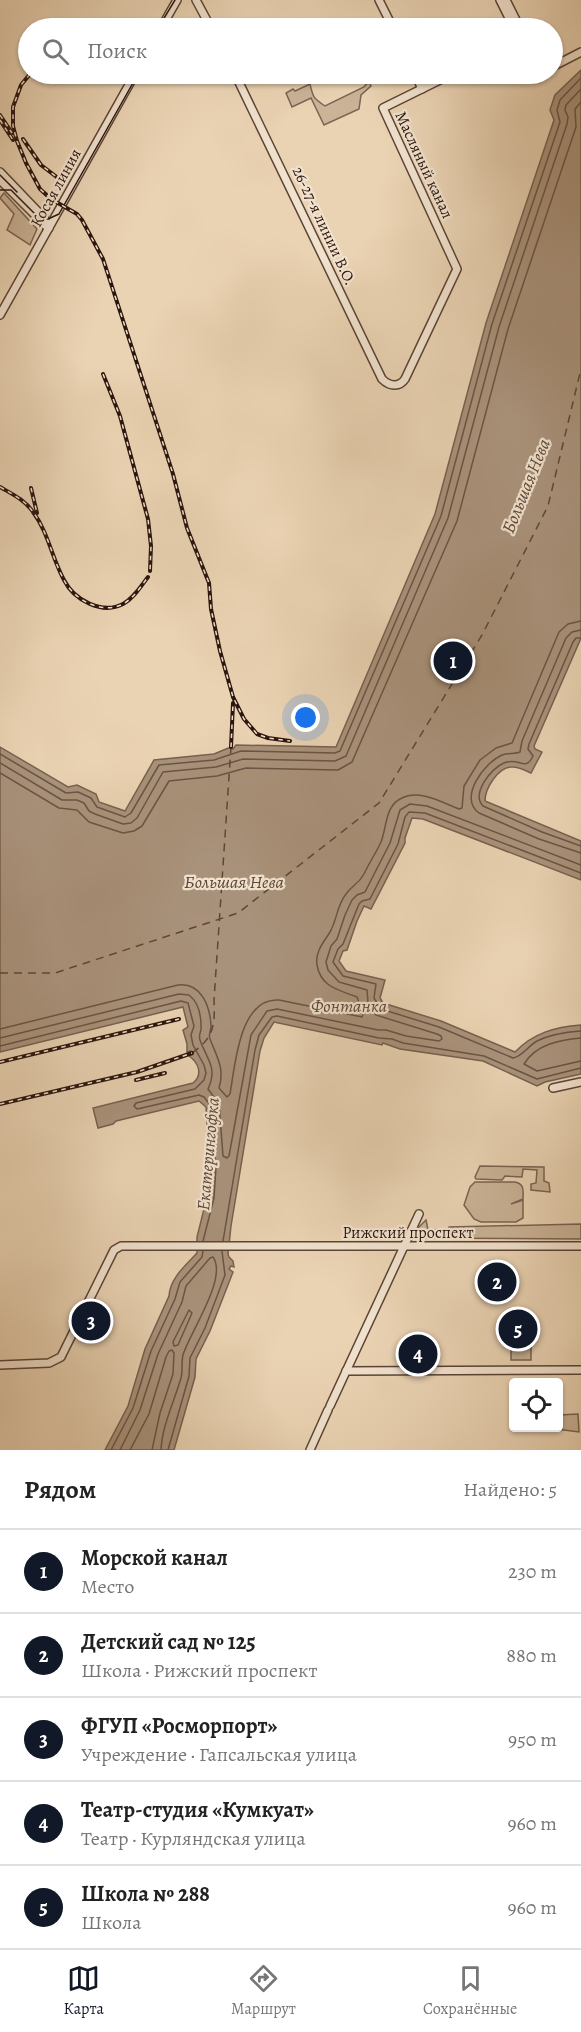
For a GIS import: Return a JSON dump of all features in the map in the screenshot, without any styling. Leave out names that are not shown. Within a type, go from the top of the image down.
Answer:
[{"type":"street","points":[[167,18],[177,0]]},
{"type":"street","points":[[196,0],[206,18]]},
{"type":"street","points":[[379,0],[388,18]]},
{"type":"street","points":[[500,0],[509,18]]},
{"type":"street","points":[[506,0],[515,18]]},
{"type":"street","points":[[563,61],[581,52]]},
{"type":"street","name":"Косая линия","points":[[0,315],[129,84]]},
{"type":"street","name":"26-27-я линии В.О.","points":[[240,84],[382,379],[393,385],[404,382],[420,348]]},
{"type":"street","points":[[420,84],[422,89]]},
{"type":"street","name":"Масляный канал","points":[[420,348],[457,272],[455,263],[383,108],[432,84]]},
{"type":"street","points":[[0,172],[44,218],[49,228]]},
{"type":"street","points":[[0,180],[42,224],[49,228]]},
{"type":"street","points":[[553,1088],[581,1082]]},
{"type":"street","points":[[310,1450],[419,1214]]},
{"type":"street","name":"Рижский проспект","points":[[0,1365],[44,1364],[55,1362],[61,1357],[114,1250],[125,1246],[581,1246]]},
{"type":"street","points":[[346,1371],[581,1370]]},
{"type":"shaded area","points":[[310,84],[314,97],[325,106],[366,84],[371,86],[361,95],[359,109],[324,125],[311,98],[292,107],[286,93]]},
{"type":"shaded area","points":[[4,193],[37,229],[30,245],[7,230],[14,214],[0,198]]},
{"type":"shaded area","points":[[480,1166],[544,1167],[544,1181],[549,1183],[550,1192],[531,1190],[531,1184],[536,1183],[537,1170],[523,1169],[522,1177],[505,1176],[502,1180],[476,1179]]},
{"type":"shaded area","points":[[475,1182],[520,1184],[523,1188],[523,1199],[511,1204],[523,1200],[523,1218],[516,1222],[481,1222],[474,1219],[464,1205],[470,1187]]},
{"type":"shaded area","points":[[426,1220],[428,1230],[448,1229],[449,1227],[581,1224],[581,1239],[415,1238],[415,1231]]},
{"type":"shaded area","points":[[511,1339],[531,1339],[531,1360],[511,1360]]},
{"type":"shaded area","points":[[578,1414],[579,1432],[563,1430],[563,1415]]},
{"type":"water","name":"Большая Нева","points":[[581,70],[581,638],[534,746],[542,752],[531,773],[514,767],[501,771],[490,785],[485,801],[581,841],[581,880],[423,819],[412,818],[405,843],[371,909],[364,906],[347,950],[343,951],[339,961],[346,971],[385,980],[380,998],[383,1003],[441,1021],[515,1052],[529,1040],[545,1032],[581,1025],[581,1074],[537,1086],[483,1061],[400,1049],[383,1043],[382,1045],[274,1022],[264,1038],[260,1051],[231,1226],[228,1254],[234,1267],[231,1266],[229,1269],[233,1272],[210,1331],[196,1359],[195,1377],[174,1450],[105,1450],[128,1406],[145,1349],[169,1296],[172,1283],[197,1253],[197,1237],[210,1185],[206,1107],[199,1101],[116,1121],[98,1128],[93,1108],[193,1083],[196,1080],[199,1073],[195,1062],[189,1056],[192,1055],[191,1051],[187,1052],[183,1030],[188,1027],[183,1007],[0,1052],[0,747],[68,787],[77,785],[96,794],[99,802],[125,811],[154,760],[214,754],[231,747],[233,749],[236,745],[336,747],[435,514],[486,323],[554,120],[550,110],[555,95]]},
{"type":"ferry route","points":[[0,973],[55,973],[238,913],[379,803],[482,635],[548,506],[581,369]]},
{"type":"ferry route","points":[[192,1053],[209,1036],[214,1017],[231,747]]},
{"type":"tram line","points":[[164,18],[175,0]]},
{"type":"tram line","points":[[0,190],[11,190],[40,219],[48,219],[59,214],[132,84]]},
{"type":"tram line","points":[[0,175],[17,192]]},
{"type":"railway","points":[[22,84],[13,107],[13,126],[17,141],[40,189],[51,199],[77,214],[103,259],[173,474],[187,528],[209,583],[211,609],[233,697],[244,719],[257,734],[290,741]]},
{"type":"railway","points":[[0,115],[12,133]]},
{"type":"railway","points":[[0,120],[13,140]]},
{"type":"railway","points":[[23,139],[41,165],[58,178]]},
{"type":"railway","points":[[103,374],[120,416],[148,519],[151,546],[150,571]]},
{"type":"railway","points":[[0,487],[30,508],[42,528],[64,580],[74,594],[89,604],[106,608],[123,604],[131,599],[148,577]]},
{"type":"railway","points":[[31,488],[37,513]]},
{"type":"railway","points":[[231,747],[233,703]]},
{"type":"railway","points":[[0,1062],[179,1019]]},
{"type":"railway","points":[[0,1104],[137,1072],[192,1053]]},
{"type":"railway","points":[[136,1080],[165,1073]]},
{"type":"place","name":"Морской канал","points":[[453,661]]},
{"type":"place","name":"Детский сад № 125","points":[[497,1282]]},
{"type":"place","name":"ФГУП «Росморпорт»","points":[[91,1321]]},
{"type":"place","name":"Школа № 288","points":[[518,1329]]},
{"type":"place","name":"Театр-студия «Кумкуат»","points":[[418,1354]]},
{"type":"water label","name":"Фонтанка","points":[[349,1006]]},
{"type":"water label","name":"Екатерингофка","points":[[208,1154]]}]
